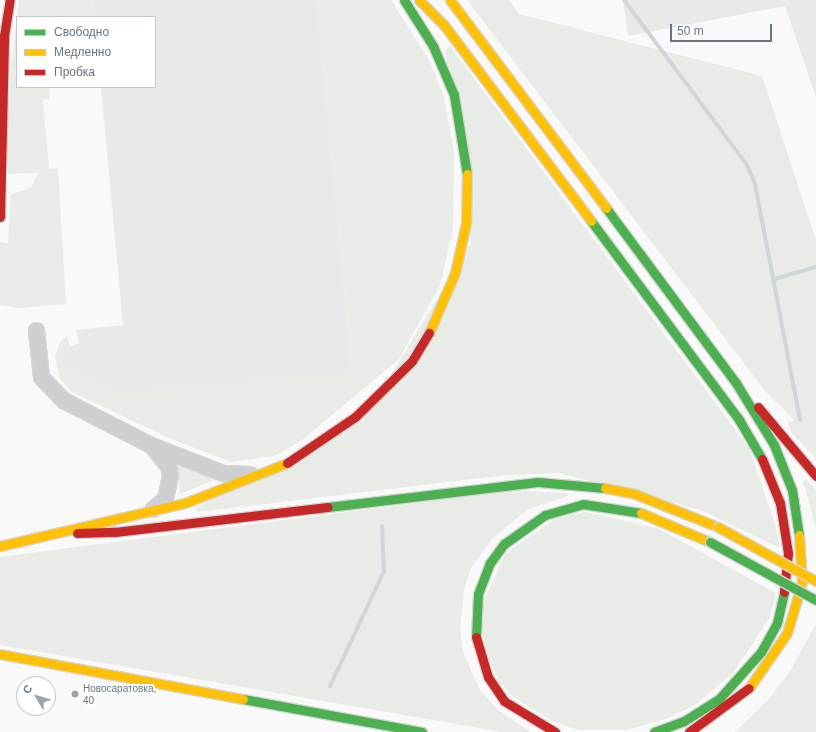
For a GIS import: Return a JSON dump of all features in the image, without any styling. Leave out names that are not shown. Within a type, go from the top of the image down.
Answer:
[{"type":"main road","points":[[0,217],[4,36],[10,0]]},
{"type":"main road","points":[[0,546],[67,533],[185,503],[265,473],[292,461],[322,441],[399,376],[432,329],[459,258],[468,183],[459,110],[442,63],[404,0]]},
{"type":"main road","points":[[419,0],[444,25],[738,418],[758,449],[780,503],[788,553],[787,577],[782,609],[767,642],[751,667],[719,699],[684,721],[654,732]]},
{"type":"main road","points":[[439,0],[472,30]]},
{"type":"main road","points":[[450,0],[736,383],[816,476]]},
{"type":"main road","points":[[689,732],[721,714],[758,678],[787,633],[802,582],[802,537],[792,490],[774,445],[736,383]]},
{"type":"main road","points":[[67,533],[114,532],[538,482],[584,484],[635,494],[718,527],[816,581]]},
{"type":"main road","points":[[555,732],[529,720],[504,701],[488,677],[478,653],[474,627],[478,594],[490,563],[504,544],[545,514],[583,504],[640,513],[710,542],[816,600]]},
{"type":"main road","points":[[0,654],[422,732]]},
{"type":"street","points":[[36,330],[41,377],[50,389],[63,400],[151,445],[223,473],[265,473]]},
{"type":"street","points":[[147,513],[165,499],[170,475],[168,466],[151,445]]},
{"type":"shaded area","points":[[19,0],[93,0],[95,16],[17,16]]},
{"type":"shaded area","points":[[93,0],[317,0],[352,373],[116,393],[65,368],[65,349],[79,343],[76,330],[123,325],[101,88],[156,88],[156,16],[95,16]]},
{"type":"shaded area","points":[[317,0],[391,0],[429,60],[443,94],[454,151],[453,230],[440,285],[399,359],[301,441],[274,456],[231,462],[169,438],[70,391],[60,378],[55,357],[60,342],[67,336],[70,347],[65,349],[65,368],[116,393],[352,373]]},
{"type":"shaded area","points":[[467,0],[509,0],[519,14],[762,76],[816,240],[816,459],[791,432],[788,423],[794,420],[766,392]]},
{"type":"shaded area","points":[[623,0],[816,0],[816,98],[785,6],[628,36]]},
{"type":"shaded area","points":[[16,25],[16,88],[49,88],[50,99],[43,100],[49,169],[58,168],[66,304],[19,308],[0,305],[0,242],[8,243],[11,194],[31,188],[38,173],[8,174],[8,92]]},
{"type":"shaded area","points":[[450,46],[749,448],[776,527],[780,548],[701,510],[559,473],[506,475],[197,512],[196,508],[363,421],[471,243],[445,50]]},
{"type":"shaded area","points":[[178,460],[214,480],[180,494]]},
{"type":"shaded area","points":[[806,479],[816,490],[816,527],[803,482]]},
{"type":"shaded area","points":[[509,491],[568,493],[568,496],[528,509],[492,539],[471,568],[464,589],[460,629],[463,652],[480,690],[498,710],[531,732],[502,732],[0,645],[0,557]]},
{"type":"shaded area","points":[[586,512],[657,528],[776,593],[770,617],[733,673],[695,705],[666,719],[626,730],[579,730],[552,721],[512,696],[499,681],[486,654],[482,626],[485,599],[505,554],[556,518]]},
{"type":"shaded area","points":[[816,624],[816,732],[735,732],[770,698],[790,671]]},
{"type":"waterway","points":[[624,0],[747,165],[755,184],[800,420]]},
{"type":"waterway","points":[[774,279],[816,267]]},
{"type":"waterway","points":[[330,686],[384,571],[382,526]]},
{"type":"traffic: fast","points":[[404,0],[433,46],[454,95],[467,174]]},
{"type":"traffic: fast","points":[[606,208],[736,383],[774,445],[792,490],[799,535]]},
{"type":"traffic: fast","points":[[591,221],[738,418],[762,459]]},
{"type":"traffic: fast","points":[[328,507],[538,482],[605,488]]},
{"type":"traffic: fast","points":[[476,637],[478,594],[490,563],[504,544],[545,515],[583,504],[641,513]]},
{"type":"traffic: fast","points":[[710,542],[816,600]]},
{"type":"traffic: fast","points":[[654,732],[684,721],[719,699],[761,652],[777,623],[784,592]]},
{"type":"traffic: fast","points":[[243,699],[422,732]]},
{"type":"traffic: slow","points":[[419,0],[444,25],[591,221]]},
{"type":"traffic: slow","points":[[450,0],[606,208]]},
{"type":"traffic: slow","points":[[429,333],[455,273],[466,223],[467,174]]},
{"type":"traffic: slow","points":[[0,546],[185,503],[287,463]]},
{"type":"traffic: slow","points":[[605,488],[635,494],[718,527]]},
{"type":"traffic: slow","points":[[641,513],[710,542]]},
{"type":"traffic: slow","points":[[718,527],[816,581]]},
{"type":"traffic: slow","points":[[749,688],[787,633],[802,582],[799,535]]},
{"type":"traffic: slow","points":[[0,654],[243,699]]},
{"type":"traffic: jam","points":[[0,217],[4,36],[10,0]]},
{"type":"traffic: jam","points":[[287,463],[355,417],[412,361],[429,333]]},
{"type":"traffic: jam","points":[[758,407],[816,476]]},
{"type":"traffic: jam","points":[[762,459],[780,503],[788,553],[784,592]]},
{"type":"traffic: jam","points":[[77,533],[115,532],[328,507]]},
{"type":"traffic: jam","points":[[476,637],[488,677],[504,701],[555,732]]},
{"type":"traffic: jam","points":[[689,732],[749,688]]},
{"type":"place","name":"Новосаратовка, 40","points":[[75,694]]}]
